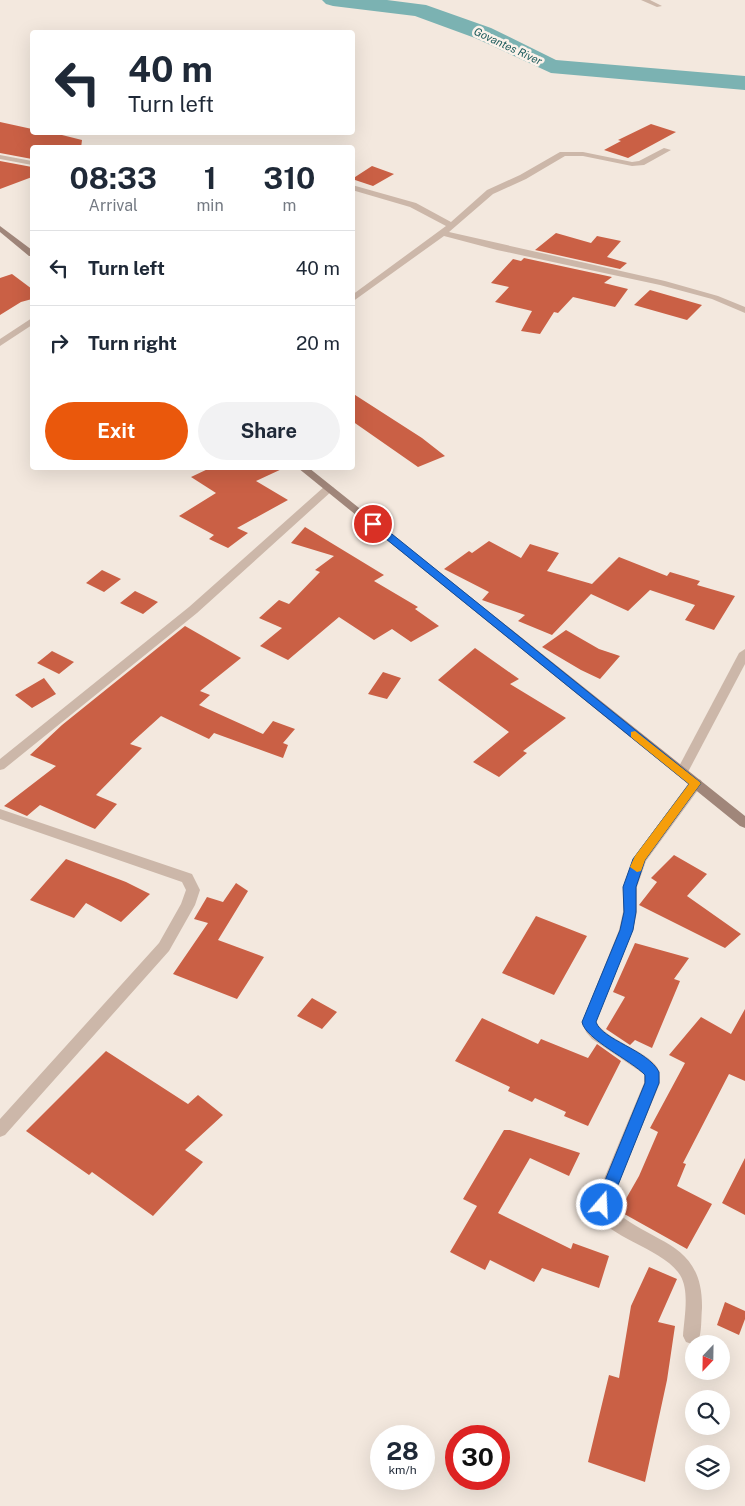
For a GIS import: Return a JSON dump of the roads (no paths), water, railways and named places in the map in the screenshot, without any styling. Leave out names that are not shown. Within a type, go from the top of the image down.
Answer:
[{"type":"main road","points":[[0,228],[30,252]]},
{"type":"main road","points":[[306,470],[745,823]]},
{"type":"street","points":[[644,0],[659,6]]},
{"type":"street","points":[[355,297],[443,232],[490,192],[523,177],[564,154],[583,154],[632,164],[641,163],[667,150]]},
{"type":"street","points":[[0,157],[30,163]]},
{"type":"street","points":[[355,188],[413,205],[450,225]]},
{"type":"street","points":[[443,232],[492,246],[639,278],[727,301],[745,310]]},
{"type":"street","points":[[0,343],[30,322]]},
{"type":"street","points":[[0,766],[193,610],[329,488]]},
{"type":"street","points":[[682,772],[745,653]]},
{"type":"street","points":[[692,1335],[691,1281],[682,1262],[624,1227],[604,1211],[604,1198],[652,1083],[652,1072],[639,1060],[596,1034],[590,1028],[589,1022],[626,930],[630,912],[630,887],[640,859],[696,783]]},
{"type":"street","points":[[0,814],[187,878],[193,890],[188,905],[164,947],[0,1130]]},
{"type":"waterway","name":"Govantes River","points":[[333,0],[418,10],[483,33],[551,66],[745,83]]}]
